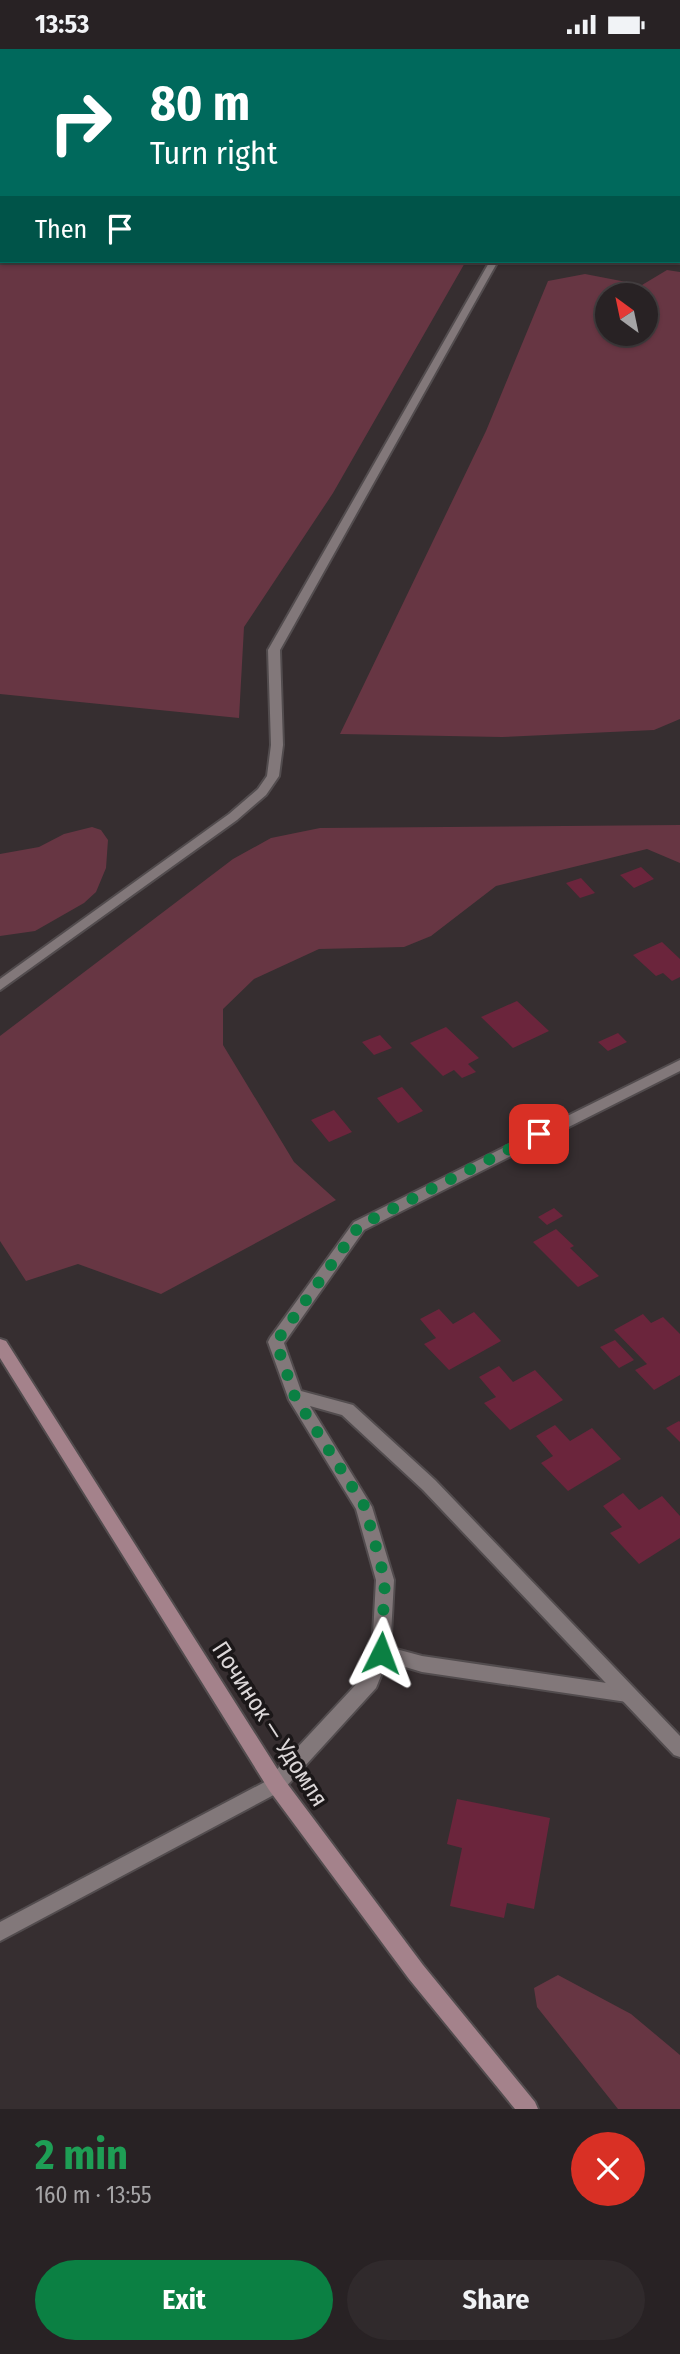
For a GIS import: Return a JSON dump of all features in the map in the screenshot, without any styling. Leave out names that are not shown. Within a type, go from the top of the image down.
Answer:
[{"type":"main road","name":"Починок — Удомля","points":[[0,1345],[276,1784],[416,1972],[528,2109]]},
{"type":"street","points":[[0,986],[233,817],[262,792],[273,776],[277,745],[274,650],[493,263]]},
{"type":"street","points":[[0,1932],[276,1784],[370,1682],[381,1653],[385,1580],[365,1507],[295,1397],[276,1342],[359,1226],[680,1065]]},
{"type":"street","points":[[295,1397],[347,1410],[429,1485],[680,1749]]},
{"type":"street","points":[[381,1653],[422,1664],[627,1694]]},
{"type":"shaded area","points":[[0,263],[465,263],[333,493],[244,627],[239,718],[0,694]]},
{"type":"shaded area","points":[[667,270],[680,272],[680,719],[654,730],[502,737],[340,734],[486,431],[548,281],[585,274],[632,283],[595,283],[595,347],[658,347],[658,283],[645,283]]},
{"type":"shaded area","points":[[680,825],[680,863],[647,849],[496,886],[431,936],[404,947],[319,949],[254,979],[223,1009],[223,1045],[294,1162],[336,1200],[161,1294],[78,1264],[26,1281],[0,1241],[0,1036],[233,859],[271,838],[320,828]]},
{"type":"shaded area","points":[[92,827],[101,830],[108,840],[106,868],[96,892],[84,903],[35,931],[0,936],[0,854],[39,847],[64,834]]},
{"type":"shaded area","points":[[558,1975],[631,2014],[680,2055],[680,2109],[618,2109],[537,2007],[534,1988]]},
{"type":"building","points":[[641,867],[654,879],[634,888],[620,875]]},
{"type":"building","points":[[581,878],[595,893],[580,898],[566,883]]},
{"type":"building","points":[[662,942],[680,959],[680,977],[672,981],[663,973],[656,976],[633,955]]},
{"type":"building","points":[[517,1001],[549,1031],[513,1048],[481,1017]]},
{"type":"building","points":[[446,1027],[479,1058],[468,1064],[476,1072],[462,1078],[454,1070],[443,1076],[410,1043]]},
{"type":"building","points":[[618,1033],[627,1042],[608,1051],[598,1042]]},
{"type":"building","points":[[380,1035],[392,1048],[374,1055],[362,1042]]},
{"type":"building","points":[[402,1087],[423,1111],[398,1123],[377,1098]]},
{"type":"building","points":[[334,1110],[352,1132],[329,1142],[311,1120]]},
{"type":"building","points":[[554,1208],[563,1216],[547,1225],[538,1217]]},
{"type":"building","points":[[556,1229],[574,1246],[570,1248],[599,1276],[578,1287],[533,1242]]},
{"type":"building","points":[[439,1309],[453,1324],[474,1312],[501,1341],[449,1370],[424,1344],[436,1338],[420,1319]]},
{"type":"building","points":[[643,1314],[651,1323],[663,1317],[680,1334],[680,1375],[654,1390],[635,1370],[647,1364],[614,1330]]},
{"type":"building","points":[[615,1340],[634,1360],[619,1368],[600,1347]]},
{"type":"building","points":[[499,1366],[513,1382],[535,1370],[563,1400],[510,1430],[484,1403],[496,1397],[479,1377]]},
{"type":"building","points":[[680,1422],[680,1442],[666,1428]]},
{"type":"building","points":[[555,1425],[570,1441],[592,1428],[621,1459],[568,1491],[541,1463],[553,1456],[536,1436]]},
{"type":"building","points":[[623,1493],[639,1510],[662,1496],[680,1516],[680,1538],[639,1564],[610,1533],[622,1527],[603,1506]]},
{"type":"building","points":[[457,1799],[550,1818],[534,1909],[507,1903],[504,1918],[450,1906],[462,1848],[447,1844]]},
{"type":"route","points":[[381,1653],[385,1580],[365,1507],[295,1397],[276,1342],[359,1226],[539,1134]]}]
